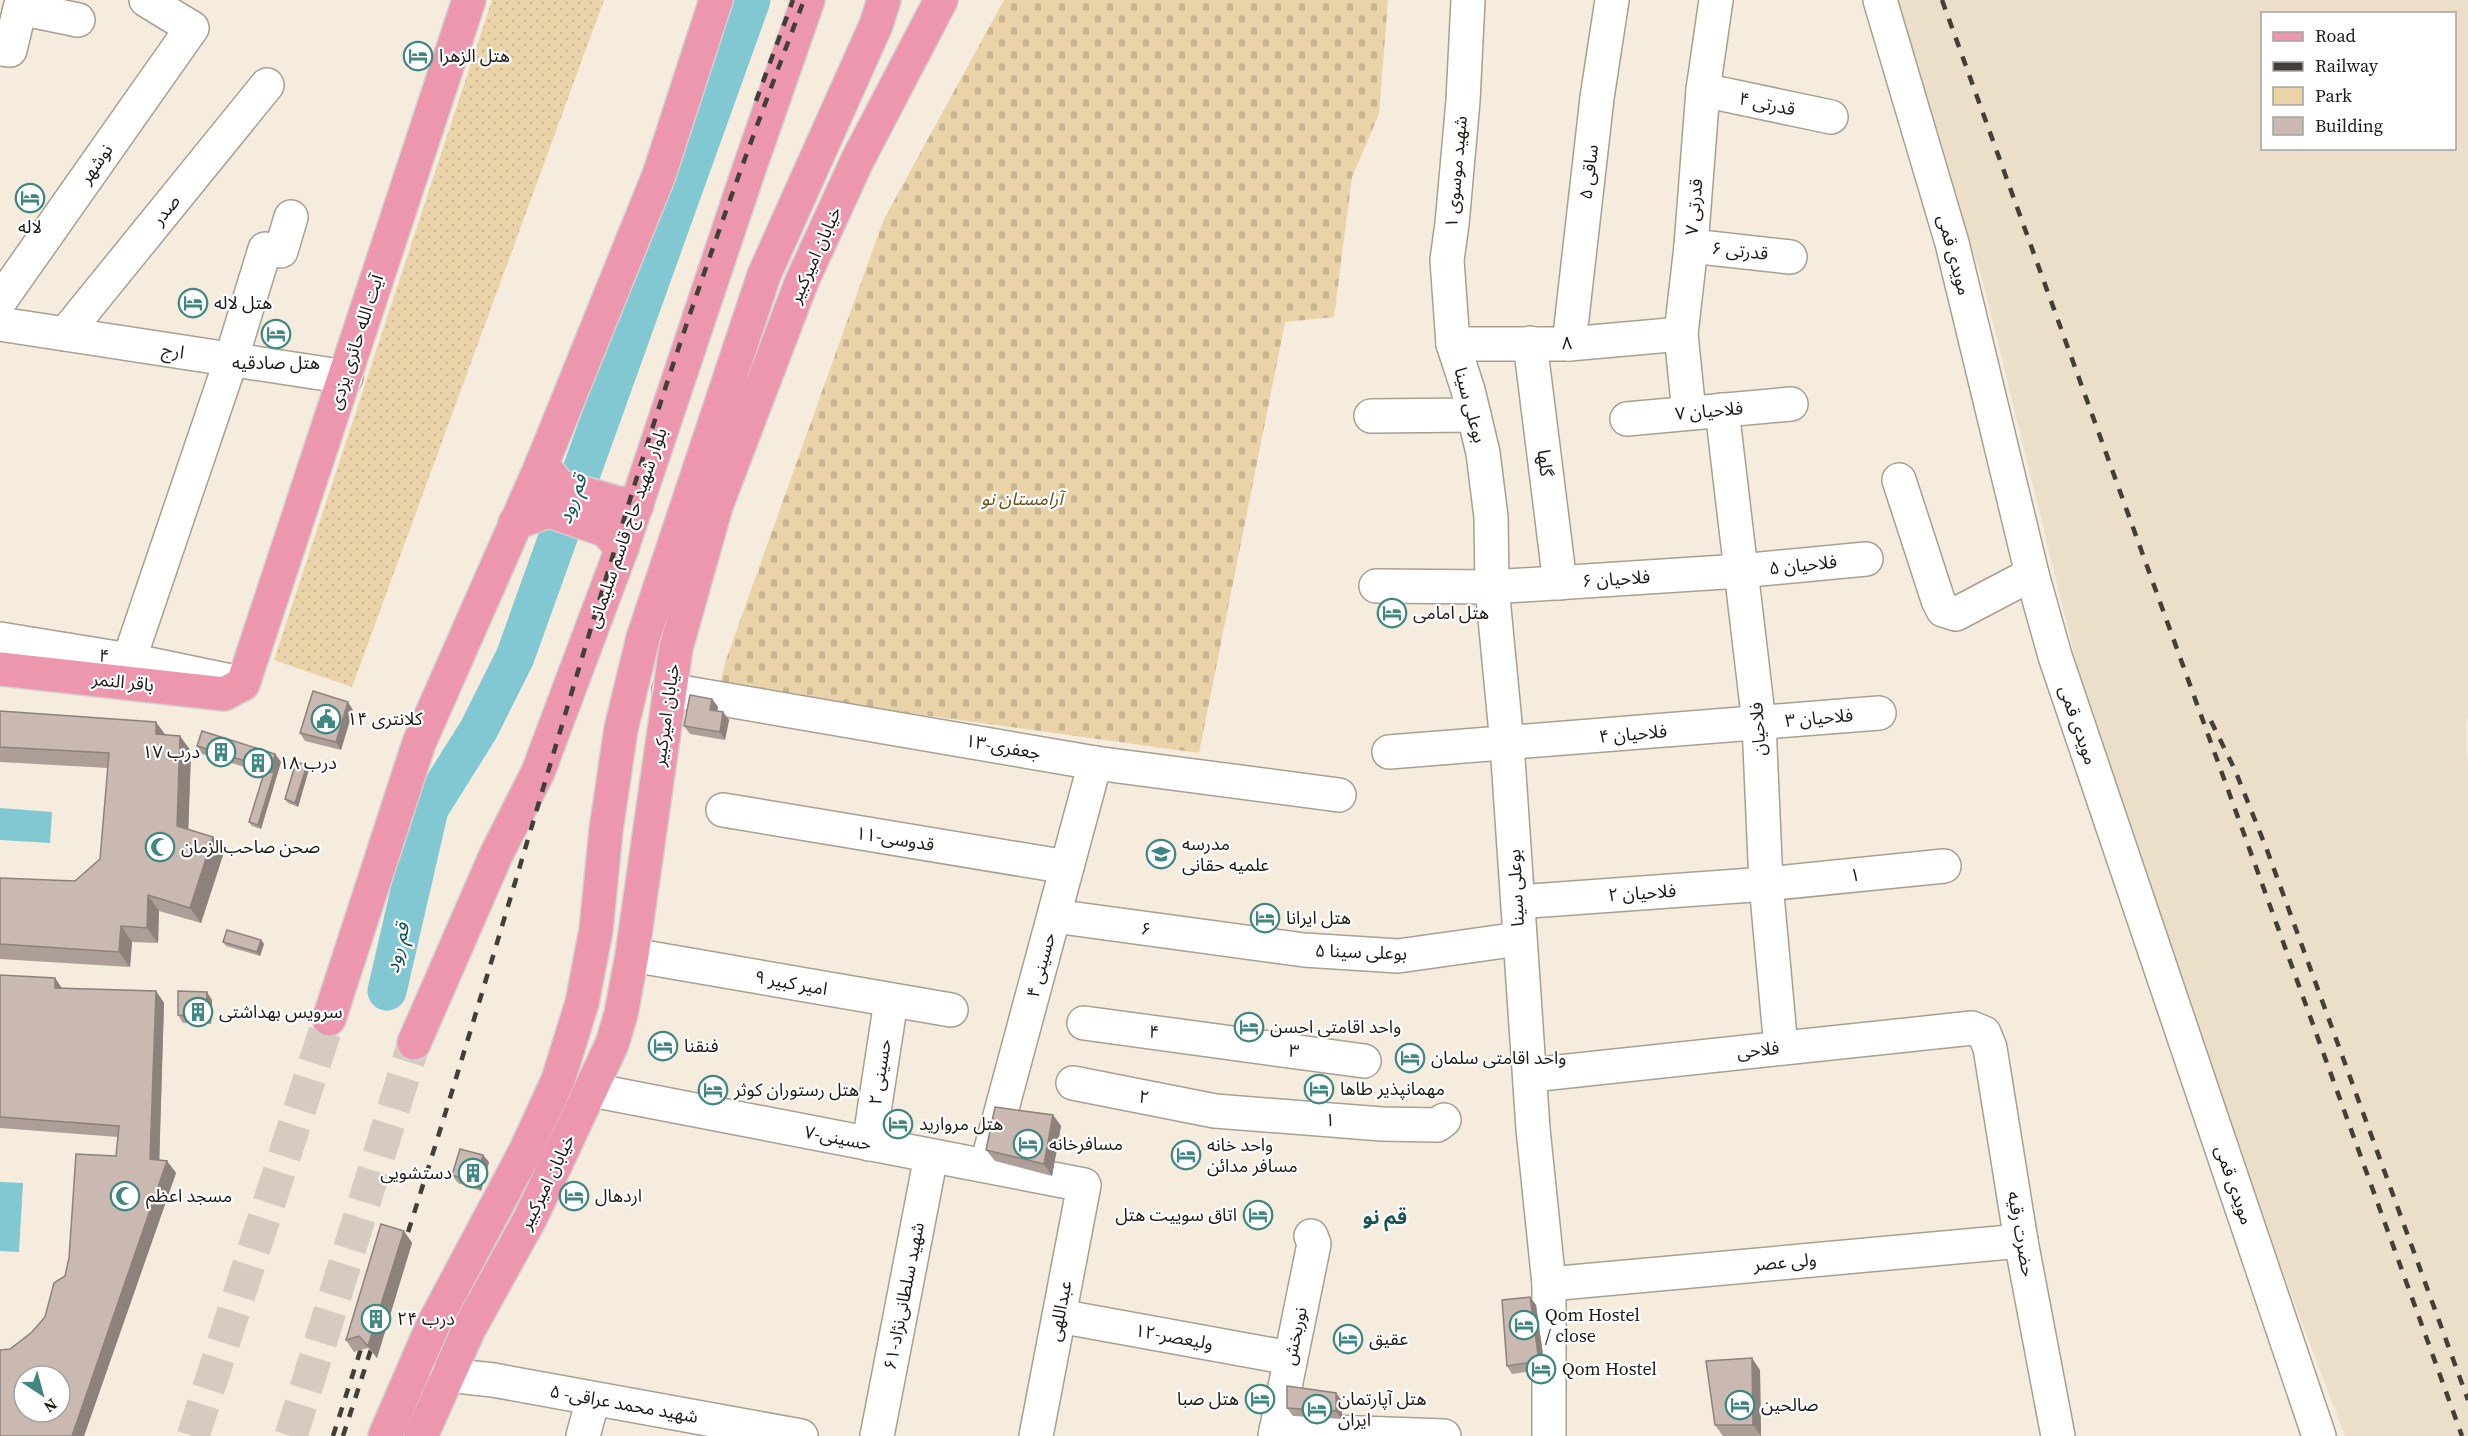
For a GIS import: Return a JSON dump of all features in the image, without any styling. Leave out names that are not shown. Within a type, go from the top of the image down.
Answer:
[{"type":"main road","name":"آیت الله‌ حائری‌ یزدی","points":[[243,684],[469,0]]},
{"type":"main road","points":[[329,1019],[419,743],[515,523],[550,487],[716,0]]},
{"type":"main road","name":"بلوار شهید حاج قاسم سلیمانی","points":[[414,1043],[496,855],[538,772],[621,521],[743,187],[808,0]]},
{"type":"main road","name":"خیابان امیرکبیر","points":[[421,1436],[447,1375],[483,1301],[531,1217],[612,1044],[621,1014],[632,955],[676,648],[716,506],[802,281],[858,161],[941,0]]},
{"type":"main road","name":"خیابان امیرکبیر","points":[[385,1436],[433,1325],[525,1152],[558,1080],[582,1003],[596,930],[606,830],[621,729],[643,638],[764,275],[883,8]]},
{"type":"main road","points":[[550,487],[621,521]]},
{"type":"main road","points":[[515,523],[550,487]]},
{"type":"main road","name":"باقر النمر","points":[[0,669],[224,694],[243,684]]},
{"type":"street","name":"نوشهر","points":[[0,301],[192,28],[146,0]]},
{"type":"street","name":"شهید موسوی ۱","points":[[1453,344],[1447,260],[1463,101],[1468,0]]},
{"type":"street","name":"ساقی ۵","points":[[1569,344],[1597,98],[1612,0]]},
{"type":"street","name":"قدرتی ۷","points":[[1689,413],[1681,334],[1691,246],[1703,90],[1716,0]]},
{"type":"street","name":"مویدی قمی","points":[[1880,0],[1952,243],[2032,574],[2055,656],[2319,1436]]},
{"type":"street","points":[[0,49],[10,50],[20,8],[78,20]]},
{"type":"street","name":"صدر","points":[[65,334],[267,85]]},
{"type":"street","name":"قدرتی ۴","points":[[1703,90],[1830,117]]},
{"type":"street","points":[[129,660],[231,360],[265,249],[281,251],[291,218]]},
{"type":"street","name":"قدرتی ۶","points":[[1691,246],[1790,257]]},
{"type":"street","name":"ارج","points":[[0,324],[346,377]]},
{"type":"street","name":"۸","points":[[1453,344],[1569,344],[1681,334]]},
{"type":"street","name":"گلها","points":[[1530,343],[1560,583]]},
{"type":"street","name":"بوعلی سینا","points":[[1453,344],[1484,453],[1491,517],[1492,587],[1507,744],[1533,1129],[1549,1284],[1549,1436]]},
{"type":"street","name":"فلاحیان ۷","points":[[1627,419],[1791,404]]},
{"type":"street","name":"فلاحیان","points":[[1722,410],[1759,723],[1766,884],[1780,1048]]},
{"type":"street","points":[[1371,416],[1474,415]]},
{"type":"street","points":[[1899,480],[1943,610],[1956,614],[2032,574]]},
{"type":"street","name":"فلاحیان ۵","points":[[1740,571],[1866,559]]},
{"type":"street","name":"فلاحیان ۶","points":[[1376,586],[1492,587],[1740,571]]},
{"type":"street","name":"۴","points":[[0,639],[129,660],[243,684]]},
{"type":"street","name":"جعفری-۱۳","points":[[669,690],[1095,763],[1339,795]]},
{"type":"street","name":"فلاحیان ۳","points":[[1759,723],[1879,713]]},
{"type":"street","name":"فلاحیان ۴","points":[[1389,752],[1759,723]]},
{"type":"street","name":"حسینی ۴","points":[[987,1167],[1095,763]]},
{"type":"street","name":"قدوسی-۱۱","points":[[723,810],[1067,867]]},
{"type":"street","name":"۱","points":[[1766,884],[1944,866]]},
{"type":"street","name":"فلاحیان ۲","points":[[1518,902],[1766,884]]},
{"type":"street","name":"۶","points":[[1054,915],[1238,942]]},
{"type":"street","name":"بوعلی سینا ۵","points":[[1238,942],[1304,950],[1398,956],[1519,939]]},
{"type":"street","name":"امیر کبیر ۹","points":[[632,955],[951,1010]]},
{"type":"street","name":"حسینی ۲","points":[[869,1144],[891,1001]]},
{"type":"street","name":"۴","points":[[1084,1023],[1224,1042]]},
{"type":"street","name":"فلاحی","points":[[1531,1075],[1972,1028],[1983,1033]]},
{"type":"street","name":"حضرت رقیه","points":[[1983,1033],[1990,1048],[2021,1241],[2058,1436]]},
{"type":"street","name":"۳","points":[[1224,1042],[1364,1060]]},
{"type":"street","name":"۲","points":[[1073,1083],[1215,1111]]},
{"type":"street","name":"حسینی-۷","points":[[592,1090],[1084,1185]]},
{"type":"street","name":"۱","points":[[1215,1111],[1382,1124],[1437,1125],[1444,1120]]},
{"type":"street","name":"شهید سلطانی‌نژاد-۶۱","points":[[877,1436],[931,1156]]},
{"type":"street","name":"عبداللهی","points":[[1036,1436],[1084,1185]]},
{"type":"street","name":"نوربخش","points":[[1275,1433],[1314,1244],[1311,1236]]},
{"type":"street","name":"ولی عصر","points":[[1549,1284],[2021,1241]]},
{"type":"street","name":"ولیعصر-۱۲","points":[[1059,1316],[1290,1358]]},
{"type":"street","name":"شهید محمد عراقی- ۵","points":[[447,1375],[493,1380],[593,1398],[719,1429],[801,1436]]},
{"type":"street","points":[[583,1436],[593,1398]]},
{"type":"street","points":[[1275,1433],[1444,1436]]},
{"type":"shaded area","points":[[1891,0],[2468,0],[2468,715],[2466,724],[2468,772],[2468,1436],[2345,1436],[2194,1039],[2086,702],[1983,282]]},
{"type":"green space","points":[[492,0],[604,0],[352,687],[274,660]]},
{"type":"green space","name":"آرامستان نو","points":[[1004,0],[1388,0],[1379,114],[1352,177],[1334,317],[1285,322],[1199,753],[719,687],[726,660],[883,221]]},
{"type":"water","points":[[0,808],[52,812],[50,843],[0,840]]},
{"type":"water","points":[[0,1182],[23,1183],[19,1252],[0,1251]]},
{"type":"building","points":[[313,691],[348,702],[336,742],[300,733]]},
{"type":"building","points":[[690,695],[712,699],[710,710],[723,712],[720,732],[684,726]]},
{"type":"building","name":"صحن صاحب‌الزمان","points":[[0,711],[156,722],[156,734],[180,736],[177,826],[213,837],[190,908],[148,895],[147,928],[121,926],[119,952],[0,944],[0,878],[75,881],[100,859],[109,753],[0,747]]},
{"type":"building","points":[[202,731],[275,754],[271,769],[197,746]]},
{"type":"building","points":[[296,762],[307,765],[295,803],[285,799]]},
{"type":"building","points":[[265,770],[274,773],[258,825],[249,822]]},
{"type":"building","points":[[227,930],[261,940],[257,952],[223,942]]},
{"type":"building","name":"مسجد اعظم","points":[[0,975],[55,978],[55,988],[156,991],[150,1159],[167,1161],[72,1436],[0,1436],[0,1350],[10,1349],[32,1332],[45,1317],[54,1283],[65,1276],[69,1258],[76,1154],[116,1156],[119,1126],[0,1117]]},
{"type":"building","points":[[178,991],[207,992],[206,1016],[178,1015]]},
{"type":"building","name":"مسافرخانه","points":[[995,1107],[1053,1115],[1044,1164],[986,1150]]},
{"type":"building","points":[[460,1149],[483,1155],[475,1183],[452,1175]]},
{"type":"building","points":[[381,1224],[404,1231],[368,1346],[359,1336],[346,1340]]},
{"type":"building","name":"Qom Hostel / close","points":[[1530,1297],[1539,1361],[1507,1366],[1502,1300]]},
{"type":"building","name":"صالحین","points":[[1752,1358],[1753,1425],[1715,1425],[1706,1361]]},
{"type":"building","points":[[1287,1386],[1336,1393],[1336,1411],[1287,1408]]},
{"type":"waterway","name":"قم رود","points":[[387,991],[429,809],[479,729],[515,657],[751,0]]},
{"type":"tunnel","points":[[193,1436],[329,1019]]},
{"type":"tunnel","points":[[291,1436],[414,1043]]},
{"type":"railway","points":[[756,101],[793,0]]},
{"type":"railway","points":[[402,1251],[655,419],[716,238],[804,0]]},
{"type":"railway","points":[[1942,0],[2462,1436]]},
{"type":"railway","points":[[2211,721],[2235,770],[2267,850],[2468,1400]]},
{"type":"railway","points":[[333,1436],[366,1333]]},
{"type":"railway","points":[[343,1436],[376,1334]]},
{"type":"place","name":"هتل الزهرا","points":[[418,56]]},
{"type":"place","name":"لاله","points":[[30,198]]},
{"type":"place","name":"هتل لاله","points":[[193,303]]},
{"type":"place","name":"هتل صادقیه","points":[[276,334]]},
{"type":"place","name":"هتل امامی","points":[[1392,613]]},
{"type":"place","name":"کلانتری ۱۴","points":[[326,719]]},
{"type":"place","name":"درب ۱۷","points":[[221,752]]},
{"type":"place","name":"درب ۱۸","points":[[258,763]]},
{"type":"place","name":"صحن صاحب‌الزمان","points":[[160,847]]},
{"type":"place","name":"مدرسه علمیه حقانی","points":[[1161,854]]},
{"type":"place","name":"هتل ایرانا","points":[[1265,918]]},
{"type":"place","name":"سرویس بهداشتی","points":[[198,1012]]},
{"type":"place","name":"واحد اقامتی احسن","points":[[1249,1027]]},
{"type":"place","name":"فنقنا","points":[[663,1046]]},
{"type":"place","name":"واحد اقامتی سلمان","points":[[1410,1058]]},
{"type":"place","name":"مهمانپذیر طاها","points":[[1319,1089]]},
{"type":"place","name":"هتل رستوران کوثر","points":[[713,1090]]},
{"type":"place","name":"هتل مروارید","points":[[898,1124]]},
{"type":"place","name":"مسافرخانه","points":[[1028,1144]]},
{"type":"place","name":"واحد خانه مسافر مدائن","points":[[1186,1155]]},
{"type":"place","name":"دستشویی","points":[[473,1173]]},
{"type":"place","name":"مسجد اعظم","points":[[125,1196]]},
{"type":"place","name":"اردهال","points":[[574,1196]]},
{"type":"place","name":"اتاق سوییت هتل","points":[[1258,1215]]},
{"type":"place","name":"درب ۲۴","points":[[376,1319]]},
{"type":"place","name":"Qom Hostel / close","points":[[1524,1325]]},
{"type":"place","name":"عقیق","points":[[1348,1339]]},
{"type":"place","name":"Qom Hostel","points":[[1541,1369]]},
{"type":"place","name":"هتل صبا","points":[[1260,1399]]},
{"type":"place","name":"صالحین","points":[[1740,1405]]},
{"type":"place","name":"هتل آپارتمان ایران","points":[[1317,1409]]},
{"type":"district","name":"قم نو","points":[[1385,1217]]}]
